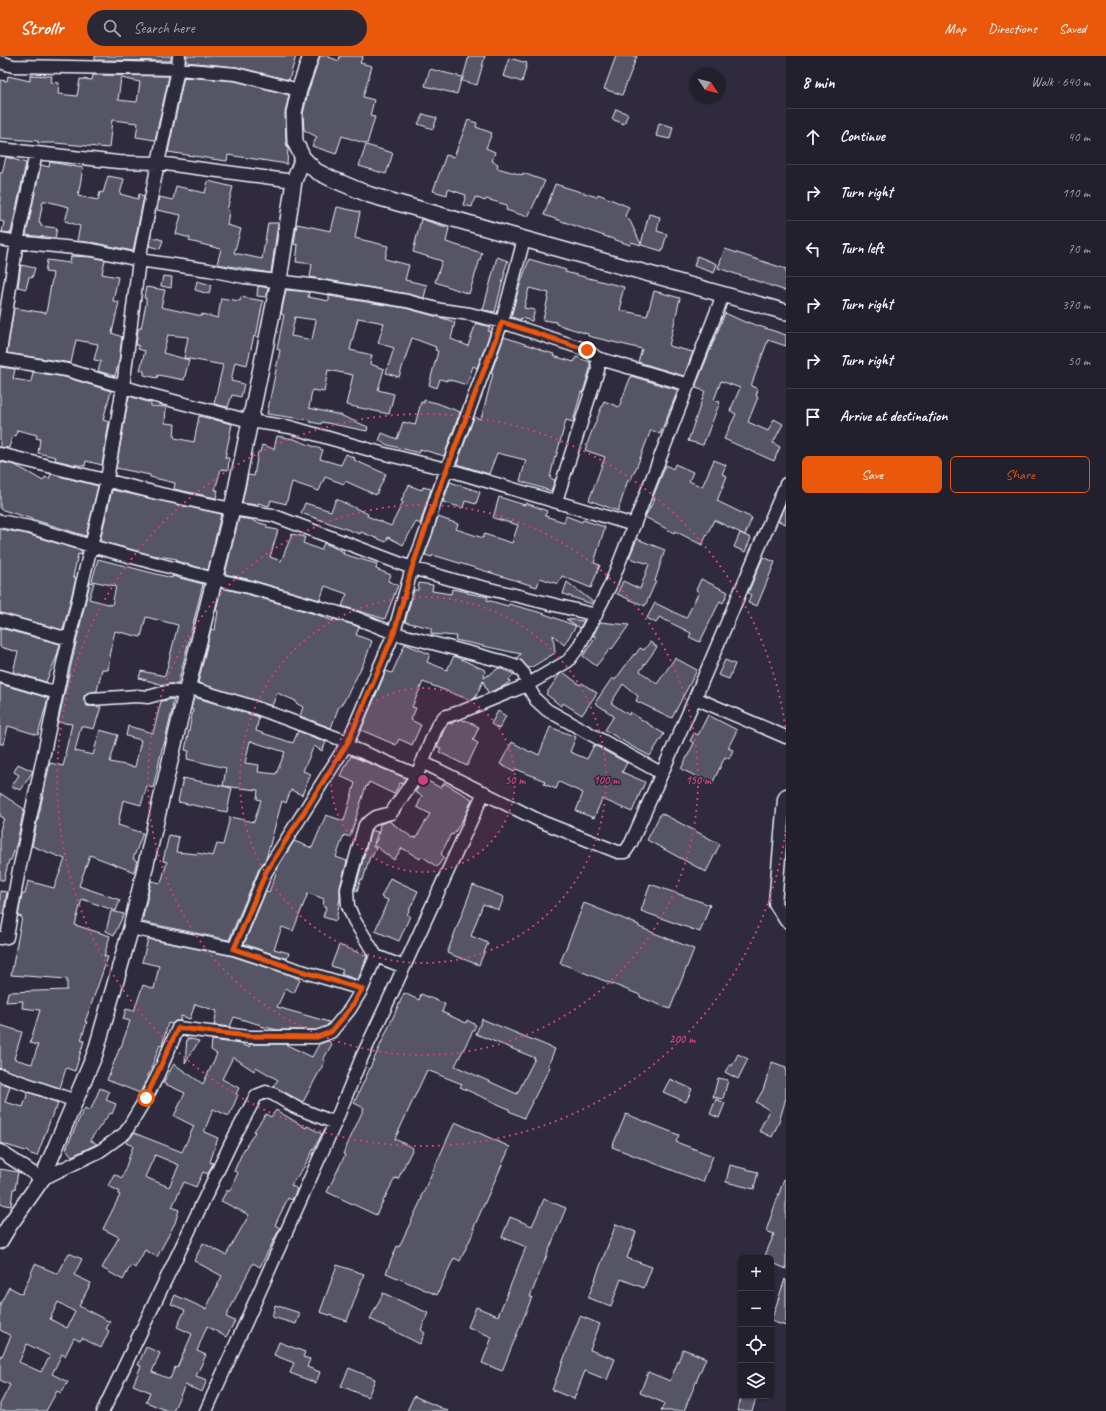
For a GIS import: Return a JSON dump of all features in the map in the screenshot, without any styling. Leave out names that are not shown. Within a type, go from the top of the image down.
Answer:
[{"type":"street","points":[[0,938],[7,937],[18,876],[69,639],[107,480],[123,387],[140,260],[158,163],[178,69],[179,56]]},
{"type":"street","points":[[311,56],[299,90],[294,113],[295,142],[303,158],[316,171],[332,180],[370,195],[524,240],[786,312]]},
{"type":"street","points":[[0,62],[13,66],[49,61],[236,74],[299,90]]},
{"type":"street","points":[[0,149],[118,162],[158,163],[294,181]]},
{"type":"street","points":[[0,352],[17,242],[36,153]]},
{"type":"street","points":[[0,1241],[4,1226],[42,1179],[76,1101],[95,1054],[131,928],[187,690],[232,509],[279,280],[294,181],[303,158]]},
{"type":"street","points":[[0,239],[93,250],[140,260],[209,270],[244,277],[279,280],[407,301],[441,310],[470,314],[502,322],[587,350],[597,358],[689,385]]},
{"type":"street","points":[[234,949],[266,872],[348,742],[394,633],[412,568],[446,469],[502,322],[524,240]]},
{"type":"street","points":[[404,968],[376,956],[354,920],[348,906],[347,889],[366,825],[376,817],[390,813],[417,775],[437,726],[444,717],[463,711],[527,685],[568,661],[578,648],[596,615],[634,525],[723,295]]},
{"type":"street","points":[[556,501],[598,370],[597,358]]},
{"type":"street","points":[[0,359],[67,370],[123,387],[250,421],[290,428],[446,469],[634,525]]},
{"type":"street","points":[[0,454],[161,494],[232,509],[272,515],[412,568],[457,581],[596,615]]},
{"type":"street","points":[[422,762],[542,822],[618,852],[625,852],[695,698],[786,484]]},
{"type":"street","points":[[0,521],[356,618],[394,633],[516,666],[524,674],[527,685],[536,700],[547,710],[662,773]]},
{"type":"street","points":[[0,620],[69,639]]},
{"type":"street","points":[[0,676],[58,693]]},
{"type":"street","points":[[91,699],[137,696],[148,697],[170,691],[187,690],[254,708],[348,742],[350,747],[417,775]]},
{"type":"street","points":[[695,698],[786,737]]},
{"type":"street","points":[[206,1411],[335,1123],[362,1057],[484,792]]},
{"type":"street","points":[[786,795],[784,799],[775,904],[786,921]]},
{"type":"street","points":[[131,928],[234,949],[362,989]]},
{"type":"street","points":[[42,1179],[100,1152],[125,1133],[150,1091],[178,1028],[248,1036],[317,1037],[331,1032],[350,1009],[362,989],[376,956]]},
{"type":"street","points":[[0,1075],[76,1101]]},
{"type":"street","points":[[103,1411],[157,1301],[231,1143],[256,1096],[266,1092],[272,1094],[294,1107],[335,1123]]},
{"type":"street","points":[[3,1155],[42,1179]]},
{"type":"building","points":[[95,56],[171,56],[171,61],[95,60]]},
{"type":"building","points":[[186,56],[296,56],[289,80],[237,67],[186,62]]},
{"type":"building","points":[[320,56],[326,56],[339,61],[340,56],[363,56],[360,63],[372,66],[363,97],[374,100],[370,116],[375,117],[367,144],[342,136],[336,154],[312,146],[317,137],[304,130],[303,114],[308,92]]},
{"type":"building","points":[[469,56],[485,56],[477,85],[462,81]]},
{"type":"building","points":[[616,56],[637,56],[622,95],[604,89]]},
{"type":"building","points":[[509,58],[527,63],[522,82],[503,76]]},
{"type":"building","points":[[430,69],[462,77],[457,94],[425,86]]},
{"type":"building","points":[[30,75],[52,76],[51,82],[59,83],[58,94],[77,96],[80,79],[92,80],[93,75],[169,76],[155,140],[136,137],[138,123],[112,120],[109,148],[38,143],[38,141],[0,138],[0,80],[7,81],[8,76],[30,81]],"holes":[[[121,78],[140,82],[137,102],[118,100]]]},
{"type":"building","points":[[184,77],[235,81],[289,95],[285,113],[286,142],[288,149],[287,164],[228,155],[227,161],[168,152]]},
{"type":"building","points":[[616,109],[628,114],[624,124],[612,119]]},
{"type":"building","points":[[423,114],[437,118],[433,129],[418,124]]},
{"type":"building","points":[[468,120],[477,123],[476,127],[492,133],[486,148],[495,152],[492,161],[498,164],[497,168],[522,175],[523,173],[545,181],[528,217],[506,210],[507,205],[486,199],[485,201],[475,197],[472,207],[463,205],[466,195],[448,189],[447,195],[433,191],[446,155],[454,157]]},
{"type":"building","points":[[659,123],[673,127],[670,139],[656,136]]},
{"type":"building","points":[[366,145],[393,153],[386,174],[359,166]]},
{"type":"building","points":[[6,157],[26,163],[11,233],[2,232],[4,222],[0,221],[0,173],[2,173]]},
{"type":"building","points":[[50,162],[83,168],[78,196],[98,200],[100,192],[103,193],[108,176],[124,179],[120,194],[138,199],[139,194],[144,196],[133,251],[77,241],[80,226],[65,221],[69,207],[46,201],[43,201],[39,222],[41,223],[41,226],[57,228],[55,238],[26,235],[41,165],[49,167]]},
{"type":"building","points":[[208,181],[233,187],[227,210],[229,211],[227,225],[241,229],[234,253],[262,259],[268,223],[278,223],[271,273],[217,264],[221,249],[189,241],[190,238],[176,234],[181,215],[157,210],[159,197],[173,200],[176,186],[205,193]]},
{"type":"building","points":[[555,184],[597,197],[598,194],[629,207],[625,216],[630,221],[641,244],[649,214],[660,217],[657,231],[667,234],[662,251],[631,242],[630,245],[544,215]]},
{"type":"building","points":[[337,207],[360,212],[355,238],[388,246],[385,259],[409,265],[405,280],[427,285],[424,298],[310,277],[312,264],[296,262],[298,245],[294,244],[297,224],[331,231]]},
{"type":"building","points":[[421,219],[449,228],[446,242],[482,253],[469,294],[435,282],[442,261],[413,252]]},
{"type":"building","points":[[151,237],[163,240],[160,249],[149,246]]},
{"type":"building","points":[[725,249],[786,269],[786,291],[718,268]]},
{"type":"building","points":[[71,256],[92,257],[105,260],[102,274],[118,277],[113,301],[119,302],[112,333],[122,337],[119,361],[115,376],[98,371],[101,361],[94,360],[98,344],[76,340],[71,363],[7,353],[14,308],[46,313],[53,273],[45,272],[47,260],[70,263]]},
{"type":"building","points":[[697,256],[717,264],[714,273],[694,266]]},
{"type":"building","points":[[497,257],[508,261],[495,312],[483,310]]},
{"type":"building","points":[[529,259],[566,270],[565,272],[624,287],[620,302],[622,302],[620,310],[647,316],[654,291],[680,298],[669,346],[693,352],[684,376],[638,362],[642,349],[588,336],[588,334],[556,324],[556,322],[543,320],[549,293],[529,288],[524,308],[535,310],[532,321],[511,317]]},
{"type":"building","points":[[21,265],[35,268],[32,278],[29,277],[26,289],[18,287]]},
{"type":"building","points":[[163,276],[172,277],[171,288],[161,286]]},
{"type":"building","points":[[197,281],[211,285],[209,294],[195,290]]},
{"type":"building","points":[[258,286],[268,288],[266,297],[257,296]]},
{"type":"building","points":[[146,287],[165,290],[161,307],[218,318],[221,298],[240,301],[241,297],[263,301],[256,337],[254,336],[247,365],[235,362],[231,381],[244,384],[241,397],[232,395],[228,407],[214,404],[223,365],[184,358],[188,337],[168,335],[163,353],[189,360],[184,380],[158,375],[157,378],[144,375],[144,371],[140,370],[145,351],[138,349],[139,346],[136,345],[138,331],[139,328],[141,328],[146,304],[146,298],[144,298]]},
{"type":"building","points":[[286,290],[309,292],[308,297],[329,301],[329,296],[405,308],[455,322],[451,339],[468,346],[476,323],[490,327],[488,331],[490,331],[490,334],[477,368],[473,366],[467,385],[447,379],[447,381],[440,379],[437,388],[429,385],[438,351],[435,350],[436,347],[412,338],[399,377],[386,373],[394,348],[378,343],[384,323],[358,318],[350,350],[372,355],[370,364],[384,369],[378,390],[394,394],[389,414],[346,405],[353,375],[328,370],[324,392],[312,390],[309,408],[340,415],[368,427],[367,431],[322,422],[321,424],[310,422],[310,420],[267,414],[280,350],[277,349],[284,315],[281,314]],"holes":[[[295,317],[316,320],[312,340],[291,336]]]},
{"type":"building","points":[[725,313],[747,323],[786,335],[786,346],[768,340],[751,386],[758,389],[756,396],[758,397],[748,422],[768,431],[774,419],[783,424],[773,443],[780,447],[774,461],[724,439],[736,414],[730,411],[740,388],[721,381],[714,400],[720,402],[703,445],[688,441],[705,391],[696,388],[696,385]]},
{"type":"building","points":[[504,337],[554,354],[553,356],[574,362],[576,357],[590,362],[590,369],[583,392],[581,392],[573,422],[566,420],[556,457],[555,456],[550,478],[555,480],[551,491],[520,481],[526,460],[497,453],[489,474],[457,464],[474,417],[481,419],[493,374],[491,373]]},
{"type":"building","points":[[0,367],[15,369],[13,379],[31,382],[33,372],[65,377],[111,391],[103,420],[109,422],[102,465],[86,461],[85,466],[72,464],[55,460],[56,457],[38,453],[40,439],[36,438],[37,435],[17,430],[16,436],[13,435],[9,448],[0,447]]},
{"type":"building","points":[[631,376],[678,390],[660,434],[651,430],[637,466],[630,481],[628,480],[618,511],[589,500],[605,457],[585,450],[604,401],[619,407]]},
{"type":"building","points":[[129,396],[151,403],[151,406],[166,407],[165,423],[175,424],[175,438],[194,442],[199,416],[232,424],[225,458],[229,458],[228,470],[221,469],[215,490],[218,490],[216,498],[174,489],[175,483],[150,477],[150,475],[116,468]]},
{"type":"building","points":[[424,400],[437,403],[460,412],[444,456],[420,449],[419,453],[388,445],[379,441],[382,433],[397,439],[403,422],[415,425],[421,402],[424,403]]},
{"type":"building","points":[[277,436],[294,439],[323,450],[320,459],[341,465],[346,454],[355,458],[354,460],[386,474],[376,495],[345,481],[344,484],[325,477],[319,491],[292,482],[286,504],[271,500],[269,506],[258,503],[258,505],[242,503],[248,475],[254,476],[258,452],[260,452],[262,445],[274,449]]},
{"type":"building","points":[[714,460],[726,465],[722,474],[727,476],[717,501],[752,518],[745,535],[714,520],[702,545],[675,531],[674,533],[645,517],[655,498],[653,497],[666,465],[673,469],[675,464],[693,472],[689,481],[702,487]]},
{"type":"building","points":[[0,462],[15,465],[43,481],[45,477],[49,479],[51,474],[98,486],[86,536],[0,509]]},
{"type":"building","points":[[450,482],[480,492],[476,504],[465,501],[463,508],[443,502]]},
{"type":"building","points":[[409,485],[421,490],[423,487],[431,489],[420,524],[416,522],[403,545],[388,537],[386,542],[361,532],[360,534],[301,513],[305,503],[331,511],[336,499],[368,514],[367,516],[391,526],[403,502],[401,501]]},
{"type":"building","points":[[112,490],[221,514],[208,570],[176,561],[177,559],[152,555],[100,541]]},
{"type":"building","points":[[499,497],[525,505],[526,503],[547,511],[545,516],[564,522],[566,516],[582,522],[583,520],[605,527],[594,563],[600,565],[591,588],[562,576],[558,584],[540,578],[537,587],[433,555],[432,557],[425,555],[438,517],[458,524],[456,529],[483,538],[484,534],[512,543],[518,525],[493,518]]},
{"type":"building","points":[[786,503],[786,524],[778,521]]},
{"type":"building","points":[[239,518],[254,520],[253,521],[267,525],[267,528],[278,530],[270,557],[281,561],[292,534],[305,537],[303,543],[321,550],[324,543],[344,552],[343,554],[377,564],[376,569],[391,575],[388,581],[398,585],[385,619],[342,606],[347,594],[325,586],[320,600],[225,574]]},
{"type":"building","points":[[0,529],[27,534],[82,551],[81,555],[78,554],[73,577],[76,578],[63,630],[0,613]]},
{"type":"building","points":[[740,533],[751,538],[745,552],[734,547]]},
{"type":"building","points":[[637,539],[665,550],[656,581],[645,606],[617,594],[623,581],[640,589],[649,564],[629,558]]},
{"type":"building","points":[[763,557],[775,562],[757,606],[748,603],[751,595],[748,593]]},
{"type":"building","points":[[98,559],[172,578],[172,576],[203,584],[178,684],[163,685],[139,678],[141,671],[165,676],[178,625],[146,617],[141,637],[115,631],[109,656],[108,670],[102,669],[97,691],[87,693],[84,696],[87,706],[101,707],[94,729],[81,726],[75,751],[93,755],[100,730],[118,735],[110,762],[135,767],[141,740],[126,736],[128,726],[153,733],[161,701],[174,699],[153,788],[147,786],[141,805],[123,800],[118,825],[143,833],[133,859],[137,861],[134,872],[90,855],[79,886],[120,900],[116,911],[82,899],[75,925],[110,936],[104,956],[108,957],[85,1022],[87,1022],[81,1040],[84,1041],[75,1071],[66,1068],[60,1088],[0,1068],[0,1025],[22,1032],[14,1059],[32,1064],[38,1045],[30,1043],[40,1010],[22,1008],[23,1001],[6,1002],[8,992],[67,990],[67,979],[11,975],[22,917],[18,916],[22,894],[25,894],[28,881],[54,888],[65,859],[32,846],[50,763],[63,766],[66,755],[72,724],[58,722],[90,582],[94,583],[89,599],[112,605],[116,586],[92,581]]},
{"type":"building","points":[[701,579],[728,592],[723,603],[720,601],[700,642],[689,637],[691,633],[659,617],[656,623],[647,618],[655,603],[686,618],[699,592],[696,590]]},
{"type":"building","points":[[567,582],[593,602],[592,604],[563,594]]},
{"type":"building","points":[[419,583],[433,585],[432,591],[451,594],[452,589],[488,597],[487,600],[542,613],[576,626],[564,645],[553,635],[555,653],[528,668],[522,661],[516,658],[521,654],[455,640],[456,636],[431,634],[431,628],[405,622],[414,590],[418,590]]},
{"type":"building","points":[[221,588],[247,594],[318,615],[333,621],[333,619],[354,625],[359,627],[356,635],[372,641],[366,658],[353,684],[343,703],[340,707],[339,706],[331,728],[300,716],[303,707],[296,703],[296,701],[277,693],[272,706],[198,683],[211,629],[215,630],[218,611],[216,611]]},
{"type":"building","points":[[566,619],[584,621],[580,628]]},
{"type":"building","points":[[600,622],[629,625],[612,649],[611,648],[596,666],[583,656],[596,637],[593,636]]},
{"type":"building","points":[[0,628],[60,644],[57,656],[46,682],[13,672],[18,652],[0,647]]},
{"type":"building","points":[[650,642],[657,647],[640,671],[657,684],[675,658],[697,670],[672,718],[636,701],[638,696],[623,684],[611,703],[629,715],[630,712],[664,734],[650,756],[605,730],[614,716],[595,703],[612,678],[615,680],[634,654],[635,655],[640,648],[644,650]]},
{"type":"building","points":[[405,644],[430,654],[427,662],[447,670],[454,656],[485,670],[484,678],[499,668],[514,674],[509,680],[510,682],[488,693],[483,681],[475,698],[470,700],[423,682],[412,707],[416,708],[411,720],[421,725],[412,745],[399,739],[396,745],[361,730],[386,671],[392,673]]},
{"type":"building","points":[[725,660],[735,664],[729,679],[718,675]]},
{"type":"building","points":[[563,672],[580,685],[582,683],[597,693],[582,715],[563,703],[561,706],[546,694]]},
{"type":"building","points":[[0,684],[48,698],[38,735],[8,726],[4,744],[0,744]]},
{"type":"building","points":[[194,697],[259,717],[256,731],[293,743],[298,731],[326,742],[322,751],[314,746],[303,771],[311,774],[302,795],[291,790],[286,803],[282,801],[266,859],[259,869],[229,940],[142,922],[151,881],[161,883],[167,862],[163,861],[169,835],[179,837],[176,852],[197,853],[213,856],[217,844],[223,845],[230,817],[254,822],[261,800],[257,799],[258,790],[223,786],[226,768],[187,759],[189,751],[185,750],[193,710],[191,709]],"holes":[[[250,741],[285,752],[276,774],[258,772],[259,765],[245,763]]]},
{"type":"building","points":[[498,711],[506,716],[499,729],[491,724]]},
{"type":"building","points":[[708,715],[737,730],[728,748],[733,750],[729,759],[725,757],[712,784],[681,769],[694,743],[690,741],[694,733],[698,735]]},
{"type":"building","points":[[461,719],[479,727],[473,740],[478,743],[467,766],[439,752],[441,748],[437,747],[448,723],[452,724],[453,722]]},
{"type":"building","points":[[550,727],[576,737],[570,752],[587,759],[594,745],[627,763],[622,772],[645,782],[632,812],[602,799],[594,818],[576,811],[583,793],[559,782],[556,789],[544,784],[545,781],[516,769],[514,772],[500,764],[512,742],[530,752],[531,751],[539,755]]},
{"type":"building","points":[[351,756],[406,778],[402,784],[400,783],[394,794],[369,782],[367,787],[366,786],[350,837],[344,835],[336,857],[347,861],[340,887],[340,898],[336,921],[323,917],[326,907],[323,906],[324,899],[308,893],[293,931],[282,927],[274,949],[289,953],[287,959],[244,944],[266,891],[269,892],[279,865],[294,841],[312,848],[326,815],[344,821],[355,783],[340,776]]},
{"type":"building","points":[[18,764],[33,771],[21,790],[11,787],[19,775],[14,772]]},
{"type":"building","points":[[183,778],[232,788],[227,812],[178,802]]},
{"type":"building","points":[[424,779],[441,788],[444,783],[472,799],[466,814],[453,835],[451,834],[441,854],[444,857],[437,867],[422,856],[420,859],[402,848],[394,860],[374,845],[373,847],[376,848],[372,857],[370,856],[363,880],[361,879],[357,891],[355,890],[371,830],[378,832],[374,844],[378,838],[380,824],[389,821],[413,838],[416,838],[430,814],[417,807],[422,796],[415,792]]},
{"type":"building","points":[[0,793],[24,809],[17,842],[11,860],[9,860],[4,880],[0,880],[0,830],[4,818],[0,816]]},
{"type":"building","points":[[661,813],[720,844],[706,872],[647,840]]},
{"type":"building","points":[[390,878],[418,891],[407,915],[410,916],[399,941],[375,931],[388,900],[381,897]]},
{"type":"building","points":[[650,884],[710,905],[700,932],[641,911]]},
{"type":"building","points":[[473,885],[504,897],[499,910],[483,904],[471,936],[488,943],[479,965],[447,953]]},
{"type":"building","points":[[0,891],[7,892],[3,914],[0,914]]},
{"type":"building","points":[[584,903],[694,949],[670,1009],[640,997],[640,995],[560,963]]},
{"type":"building","points":[[111,911],[124,914],[114,935],[106,931]]},
{"type":"building","points":[[148,939],[232,956],[293,976],[300,980],[294,993],[286,988],[277,1007],[329,1022],[327,1026],[316,1030],[278,1030],[260,1026],[261,1025],[234,1017],[230,1027],[214,1025],[217,1011],[195,1004],[190,1019],[181,1016],[180,1021],[175,1021],[172,1024],[168,1023],[162,1046],[160,1045],[140,1093],[107,1080],[130,1021],[123,1019],[126,1009],[134,1011],[143,985],[154,989],[159,966],[142,962]]},
{"type":"building","points":[[339,945],[367,956],[358,980],[341,974],[343,970],[331,966]]},
{"type":"building","points":[[404,993],[419,1000],[421,994],[445,1004],[442,1012],[466,1023],[467,1020],[476,1025],[455,1066],[517,1094],[535,1058],[476,1034],[482,1019],[555,1049],[548,1066],[550,1067],[524,1118],[509,1111],[509,1109],[460,1087],[462,1084],[427,1070],[395,1139],[413,1148],[398,1179],[395,1178],[376,1215],[327,1192],[345,1155],[343,1154],[364,1108],[354,1103]]},
{"type":"building","points":[[187,1038],[199,1041],[185,1063]]},
{"type":"building","points":[[212,1040],[240,1044],[249,1047],[250,1044],[285,1044],[312,1057],[319,1044],[328,1041],[332,1044],[323,1060],[325,1061],[303,1102],[273,1086],[278,1080],[256,1067],[254,1071],[233,1057],[222,1079],[239,1088],[236,1094],[238,1095],[229,1116],[213,1109],[204,1132],[218,1138],[210,1162],[213,1163],[208,1174],[203,1172],[196,1187],[184,1182],[172,1207],[179,1210],[175,1223],[157,1257],[145,1250],[135,1268],[131,1265],[123,1280],[102,1268],[119,1237],[103,1229],[120,1195],[118,1194],[119,1191],[108,1186],[114,1174],[122,1178],[133,1146],[126,1143],[134,1133],[182,1152],[194,1126],[174,1116],[185,1093],[163,1083],[174,1064],[203,1084],[217,1054],[211,1050]],"holes":[[[155,1155],[179,1165],[169,1187],[145,1177]]]},
{"type":"building","points":[[738,1054],[748,1059],[738,1079],[725,1072],[730,1064],[732,1066]]},
{"type":"building","points":[[772,1062],[786,1067],[786,1098],[779,1122],[772,1137],[759,1131],[769,1110],[756,1102],[763,1090]]},
{"type":"building","points":[[718,1078],[728,1080],[723,1099],[713,1097]]},
{"type":"building","points":[[670,1079],[692,1089],[686,1102],[663,1092]]},
{"type":"building","points":[[0,1083],[10,1086],[5,1102],[23,1107],[28,1092],[58,1103],[37,1156],[0,1143]]},
{"type":"building","points":[[100,1088],[109,1092],[106,1100],[116,1104],[112,1114],[110,1113],[90,1140],[97,1144],[72,1156],[66,1149],[85,1108],[90,1111]]},
{"type":"building","points":[[716,1099],[725,1103],[719,1118],[710,1114]]},
{"type":"building","points":[[276,1110],[306,1128],[307,1126],[322,1134],[304,1167],[291,1185],[297,1189],[292,1200],[288,1198],[275,1225],[280,1228],[260,1267],[253,1263],[226,1317],[235,1321],[226,1337],[207,1326],[197,1351],[206,1355],[196,1376],[207,1380],[202,1392],[185,1385],[173,1411],[168,1411],[146,1402],[150,1392],[133,1385],[141,1366],[138,1365],[146,1347],[160,1353],[152,1372],[170,1379],[175,1367],[177,1368],[192,1334],[177,1327],[185,1310],[171,1304],[175,1295],[206,1309],[222,1276],[194,1261],[203,1243],[226,1255],[249,1215],[221,1201],[227,1190],[229,1192],[238,1173],[234,1171],[243,1151],[255,1132],[254,1131],[266,1114],[271,1117]]},
{"type":"building","points":[[626,1114],[679,1135],[676,1142],[713,1156],[703,1182],[612,1147]]},
{"type":"building","points":[[455,1122],[510,1147],[460,1261],[454,1258],[437,1295],[386,1273],[397,1246],[399,1247],[422,1198],[421,1197]]},
{"type":"building","points":[[730,1165],[758,1172],[754,1189],[726,1182]]},
{"type":"building","points":[[0,1169],[18,1172],[15,1189],[13,1189],[11,1206],[0,1204]]},
{"type":"building","points":[[784,1179],[786,1179],[786,1269],[774,1263],[774,1255],[765,1255],[774,1234],[766,1231]]},
{"type":"building","points":[[544,1199],[566,1208],[502,1371],[482,1363],[492,1337],[468,1327],[476,1307],[498,1316],[526,1247],[502,1237],[510,1217],[532,1226]]},
{"type":"building","points":[[616,1224],[636,1232],[627,1258],[652,1267],[644,1288],[621,1279],[611,1306],[588,1298]]},
{"type":"building","points":[[69,1253],[82,1259],[74,1275],[91,1283],[79,1306],[110,1322],[106,1329],[109,1331],[101,1348],[82,1338],[80,1341],[74,1338],[65,1356],[62,1354],[52,1374],[68,1382],[61,1393],[57,1391],[46,1411],[0,1411],[0,1404],[10,1385],[0,1380],[0,1355],[2,1356],[11,1336],[0,1330],[0,1304],[9,1287],[22,1294],[35,1264],[58,1274]],"holes":[[[58,1302],[75,1312],[67,1328],[50,1319]],[[27,1344],[50,1356],[41,1372],[19,1362]]]},
{"type":"building","points":[[337,1265],[364,1274],[347,1321],[320,1312]]},
{"type":"building","points":[[785,1279],[786,1326],[774,1322],[774,1312]]},
{"type":"building","points":[[383,1293],[428,1313],[421,1330],[425,1333],[420,1344],[370,1319]]},
{"type":"building","points":[[275,1305],[300,1313],[296,1324],[272,1317]]},
{"type":"building","points":[[580,1316],[600,1324],[590,1350],[615,1359],[607,1380],[585,1371],[574,1399],[552,1390]]},
{"type":"building","points":[[279,1342],[305,1352],[303,1357],[310,1359],[307,1367],[320,1372],[316,1383],[290,1373],[294,1363],[274,1355]]},
{"type":"building","points":[[683,1349],[706,1358],[684,1411],[661,1411],[664,1403],[640,1393],[648,1372],[670,1381]]},
{"type":"building","points":[[349,1368],[375,1379],[368,1397],[341,1386]]},
{"type":"building","points":[[414,1396],[448,1411],[407,1411]]},
{"type":"building","points":[[741,1399],[756,1399],[752,1411],[737,1411]]},
{"type":"route","points":[[146,1098],[157,1077],[178,1028],[248,1036],[317,1037],[331,1032],[350,1009],[362,989],[234,949],[266,872],[348,742],[394,633],[412,568],[426,532],[446,469],[502,322],[587,350]]}]
